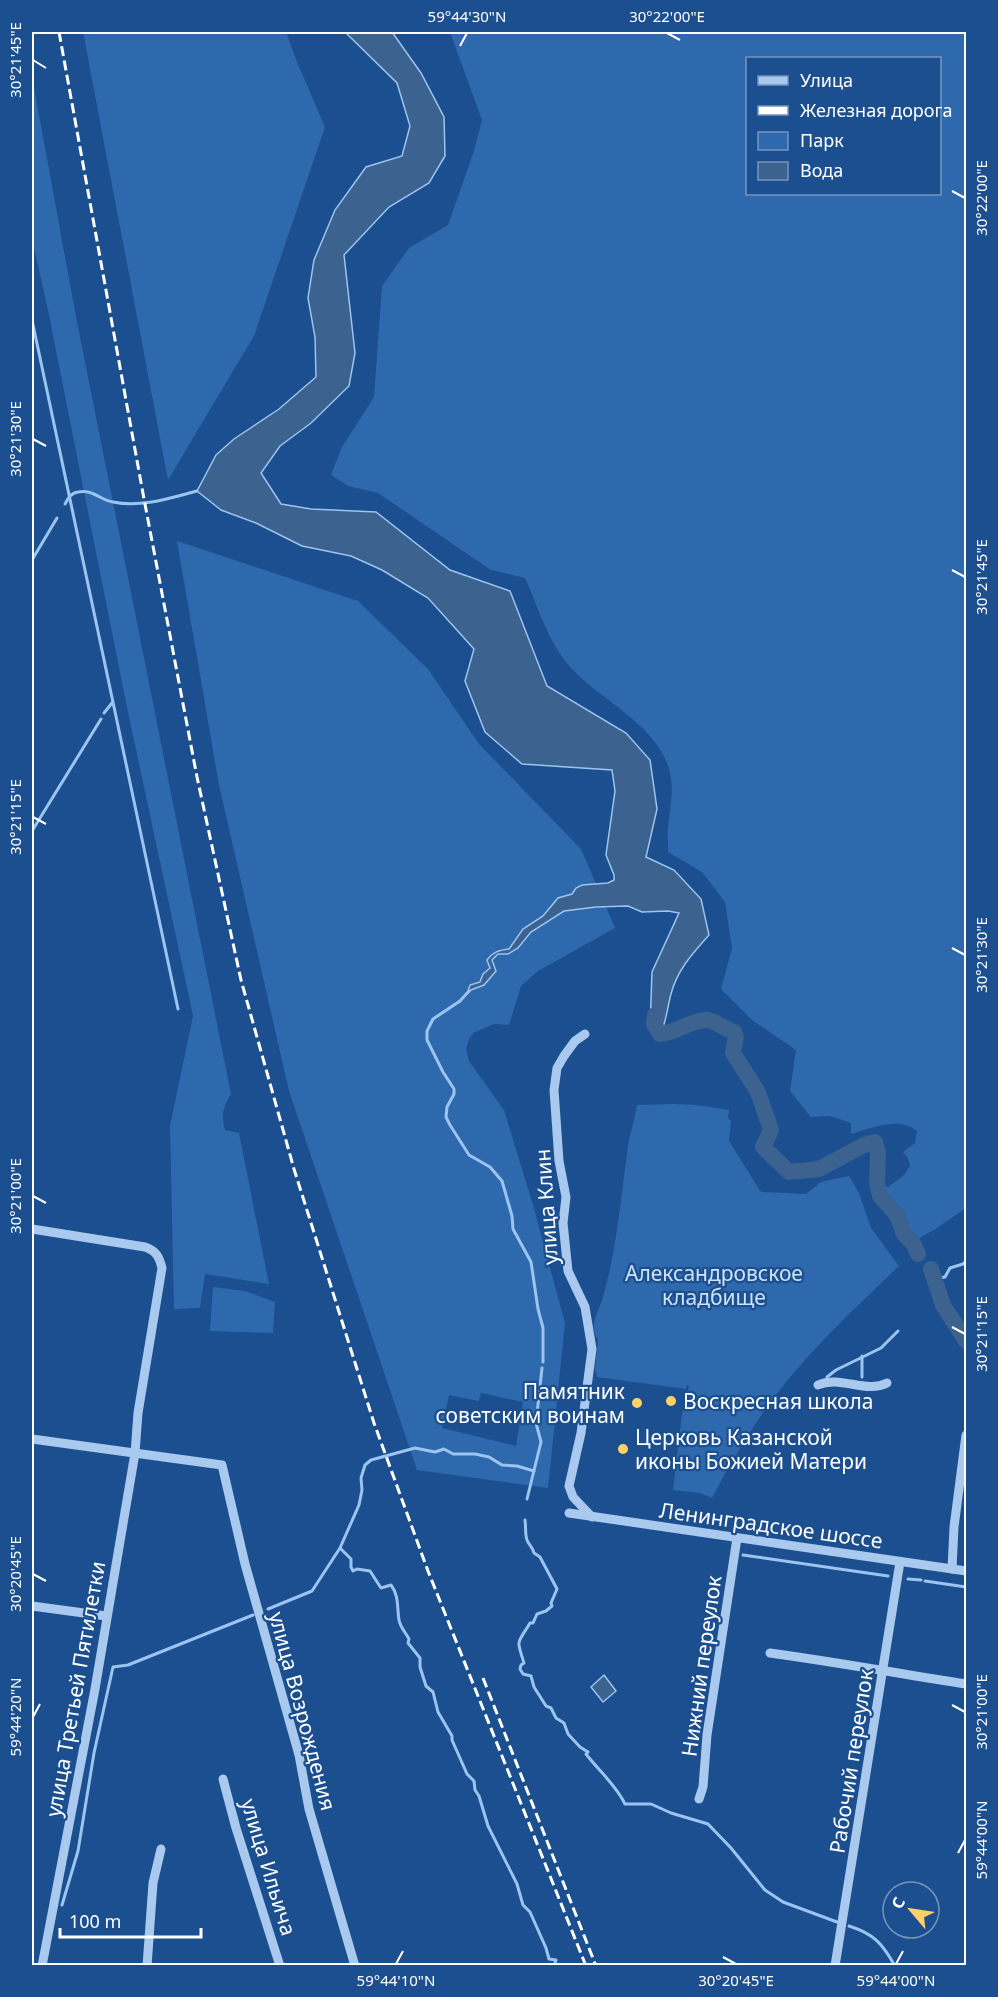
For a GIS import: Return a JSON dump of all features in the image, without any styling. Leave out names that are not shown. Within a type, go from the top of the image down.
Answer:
[{"type":"street","name":"улица Клин","points":[[585,1034],[575,1041],[557,1068],[554,1090],[559,1161],[566,1197],[563,1223],[568,1271],[585,1307],[592,1349],[581,1433],[569,1486],[573,1497],[592,1517]]},
{"type":"street","name":"улица Третьей Пятилетки","points":[[32,1229],[145,1247],[154,1250],[159,1256],[162,1268],[138,1413],[135,1453],[87,1735],[42,1965]]},
{"type":"street","points":[[818,1385],[830,1382],[879,1387],[887,1383]]},
{"type":"street","points":[[952,1569],[954,1527],[966,1435]]},
{"type":"street","points":[[32,1439],[135,1453]]},
{"type":"street","name":"улица Возрождения","points":[[135,1453],[222,1465],[248,1575],[299,1755],[309,1809],[355,1965]]},
{"type":"street","name":"Ленинградское шоссе","points":[[569,1513],[966,1571]]},
{"type":"street","name":"Нижний переулок","points":[[699,1799],[703,1787],[707,1735],[737,1538]]},
{"type":"street","name":"Рабочий переулок","points":[[835,1965],[900,1562]]},
{"type":"street","points":[[32,1606],[106,1616]]},
{"type":"street","points":[[770,1653],[966,1684]]},
{"type":"street","name":"улица Ильича","points":[[223,1779],[236,1828],[280,1965]]},
{"type":"street","points":[[147,1965],[153,1883],[161,1849]]},
{"type":"green space","points":[[83,32],[286,32],[325,127],[254,336],[168,480]]},
{"type":"green space","points":[[450,32],[966,32],[966,1208],[916,1240],[879,1184],[888,1187],[904,1175],[910,1166],[903,1152],[915,1143],[917,1131],[902,1124],[893,1124],[876,1126],[851,1134],[851,1123],[830,1116],[811,1117],[790,1091],[796,1050],[752,1020],[721,989],[732,948],[725,902],[702,872],[668,852],[671,782],[669,769],[653,739],[565,661],[545,627],[525,578],[491,570],[378,493],[348,486],[331,475],[342,447],[374,397],[382,286],[409,248],[448,225],[473,154],[482,120]]},
{"type":"green space","points":[[32,77],[77,322],[231,1094],[223,1115],[224,1125],[225,1130],[239,1133],[269,1284],[205,1274],[200,1308],[174,1309],[170,1126],[193,1016],[125,698],[32,239]]},
{"type":"green space","points":[[177,541],[358,601],[428,669],[479,744],[581,849],[615,928],[538,971],[521,986],[509,1025],[494,1024],[473,1033],[466,1049],[469,1061],[504,1110],[565,1323],[548,1488],[417,1470],[289,1091],[219,785]],"holes":[[[481,1393],[523,1402],[516,1446],[442,1428],[449,1395],[479,1401]]]},
{"type":"green space","name":"Александровское кладбище","points":[[674,1104],[729,1110],[728,1118],[731,1121],[729,1141],[761,1192],[806,1194],[821,1182],[849,1176],[859,1193],[871,1228],[899,1266],[835,1328],[789,1378],[766,1408],[712,1498],[700,1493],[673,1490],[682,1414],[689,1386],[687,1385],[686,1389],[597,1377],[595,1369],[598,1340],[594,1324],[612,1260],[628,1146],[637,1105]]},
{"type":"green space","points":[[213,1287],[245,1291],[275,1302],[273,1333],[210,1331]]},
{"type":"water","points":[[392,32],[421,73],[444,117],[445,156],[429,183],[389,207],[344,255],[355,353],[349,386],[311,423],[280,446],[261,473],[281,504],[311,509],[376,512],[450,570],[510,591],[547,686],[626,733],[650,760],[657,809],[646,857],[674,870],[701,899],[709,935],[686,962],[677,977],[660,1034],[650,1028],[652,972],[679,913],[642,912],[628,906],[564,911],[531,932],[518,948],[508,954],[498,954],[492,960],[496,971],[484,985],[467,994],[470,985],[480,982],[483,974],[490,968],[487,960],[489,957],[509,949],[523,929],[543,916],[558,898],[572,894],[582,885],[608,883],[614,880],[606,855],[615,791],[612,770],[522,764],[485,732],[465,681],[474,649],[428,598],[382,570],[351,556],[302,546],[256,523],[221,510],[197,491],[216,455],[234,439],[279,409],[316,377],[315,337],[308,298],[314,260],[335,210],[366,167],[402,156],[410,126],[397,83],[346,33]]},
{"type":"water","points":[[604,1675],[616,1691],[603,1702],[591,1687]]},
{"type":"waterway","points":[[32,320],[178,1009]]},
{"type":"waterway","points":[[65,504],[73,493],[83,491],[108,501],[124,504],[155,501],[197,491]]},
{"type":"waterway","points":[[32,560],[57,518]]},
{"type":"waterway","points":[[104,713],[112,703]]},
{"type":"waterway","points":[[32,831],[101,719]]},
{"type":"waterway","points":[[469,991],[460,1001],[433,1019],[427,1031],[427,1040],[454,1089],[454,1094],[447,1107],[446,1117],[450,1125],[469,1155],[490,1167],[502,1181],[512,1216],[513,1229],[531,1262],[543,1328],[543,1362]]},
{"type":"waterway","points":[[655,1015],[654,1024],[660,1034],[707,1020],[734,1032],[736,1037],[733,1053],[758,1092],[771,1130],[763,1147],[789,1172],[819,1169],[864,1145],[875,1142],[878,1152],[877,1183],[880,1196],[897,1215],[904,1234],[913,1243],[918,1254]]},
{"type":"waterway","points":[[935,1279],[945,1277],[950,1268],[966,1261]]},
{"type":"waterway","points":[[931,1269],[943,1305],[966,1341]]},
{"type":"waterway","points":[[827,1377],[836,1370],[881,1348],[898,1331]]},
{"type":"waterway","points":[[862,1356],[862,1377]]},
{"type":"waterway","points":[[527,1499],[541,1442],[536,1423],[542,1368]]},
{"type":"waterway","points":[[534,1471],[502,1465],[489,1457],[475,1454],[453,1454],[444,1449],[435,1452],[415,1448],[371,1460],[365,1465],[361,1478],[362,1490],[359,1505],[340,1548],[351,1559],[353,1571],[357,1569],[370,1571],[381,1588],[391,1585],[394,1589],[400,1623],[409,1639],[408,1643],[420,1658],[420,1667],[426,1686],[433,1692],[438,1712],[452,1736],[467,1774],[474,1781],[488,1826],[517,1884],[523,1905],[530,1912],[549,1959],[556,1960],[554,1966]]},
{"type":"waterway","points":[[525,1520],[527,1540],[534,1553],[540,1557],[557,1589],[551,1603],[552,1606],[537,1614],[519,1642],[524,1663],[520,1669],[523,1674],[531,1676],[534,1687],[546,1706],[551,1708],[556,1718],[564,1723],[568,1734],[588,1752],[586,1754],[612,1784],[625,1804],[651,1804],[671,1813],[708,1824],[765,1890],[783,1902],[837,1922]]},
{"type":"waterway","points":[[268,1609],[312,1591],[340,1548]]},
{"type":"waterway","points":[[743,1555],[888,1576]]},
{"type":"waterway","points":[[908,1579],[921,1580]]},
{"type":"waterway","points":[[925,1581],[966,1587]]},
{"type":"waterway","points":[[62,1905],[78,1851],[94,1753],[113,1667],[128,1665],[253,1615]]},
{"type":"waterway","points":[[849,1926],[865,1932],[876,1940],[895,1966]]},
{"type":"railway","points":[[59,32],[197,777],[241,980],[294,1169],[374,1423],[428,1571],[586,1966]]},
{"type":"railway","points":[[483,1678],[596,1966]]},
{"type":"place","name":"Воскресная школа","points":[[671,1401]]},
{"type":"place","name":"Памятник советским воинам","points":[[637,1403]]},
{"type":"place","name":"Церковь Казанской иконы Божией Матери","points":[[623,1449]]}]
